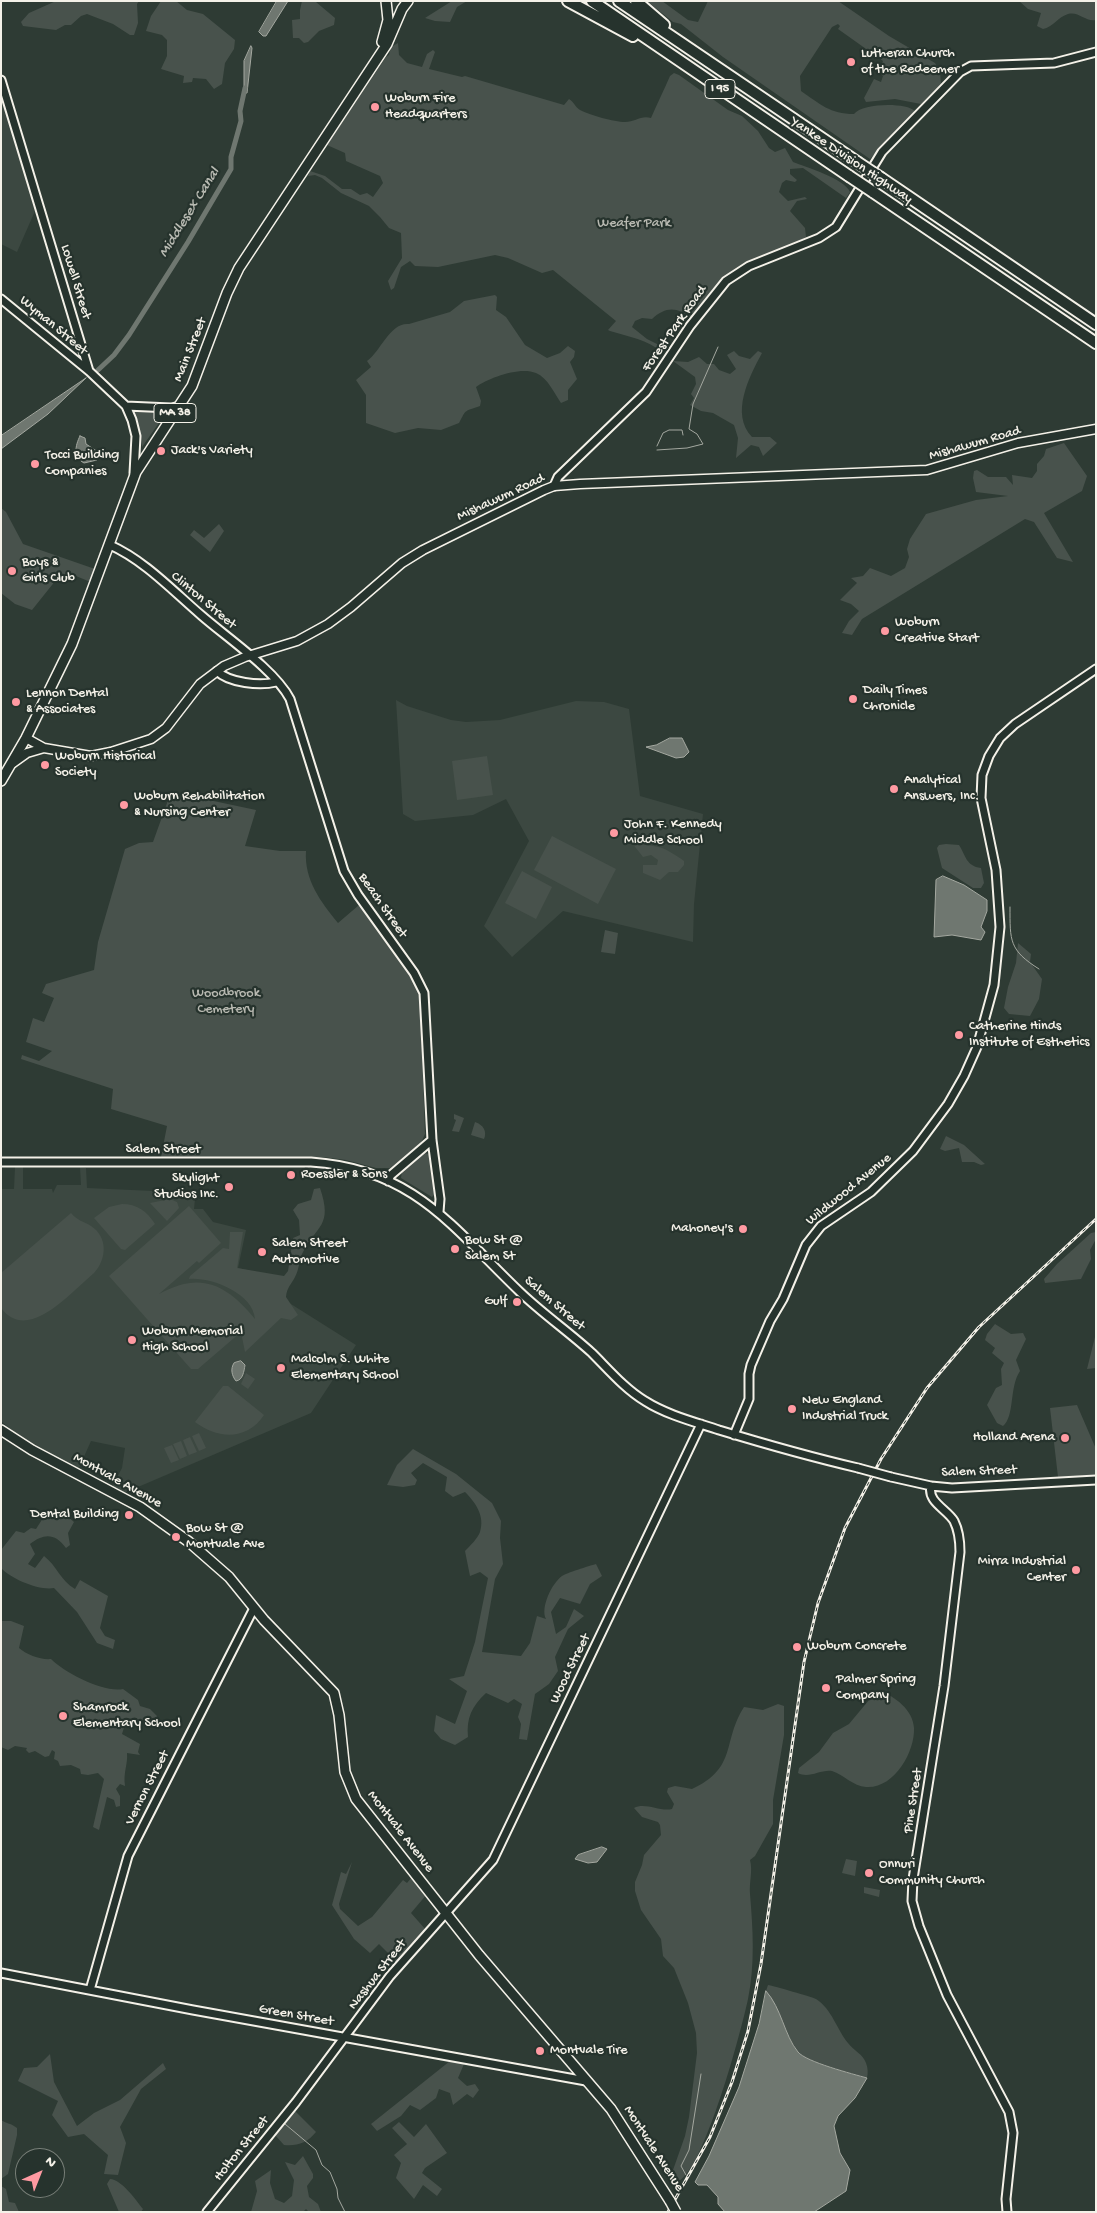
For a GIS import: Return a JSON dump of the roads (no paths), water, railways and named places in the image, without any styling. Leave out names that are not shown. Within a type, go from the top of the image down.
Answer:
[{"type":"highway","points":[[568,1],[693,70]]},
{"type":"highway","name":"Yankee Division Highway","points":[[592,1],[1096,343]]},
{"type":"highway","name":"Yankee Division Highway","points":[[619,1],[1096,324]]},
{"type":"highway","points":[[636,1],[698,55]]},
{"type":"main road","name":"Main Street","points":[[381,50],[388,20],[386,1]]},
{"type":"main road","name":"Main Street","points":[[1,782],[24,741],[72,644],[134,479],[146,455],[180,406],[199,369],[235,275],[386,44],[402,9],[408,1]]},
{"type":"main road","name":"Mishawum Road","points":[[24,741],[44,748],[94,756],[151,739],[166,728],[200,684],[217,671],[249,656],[279,648],[309,635],[345,612],[418,552],[554,486],[927,470],[1018,443],[1096,428]]},
{"type":"main road","points":[[24,741],[35,750]]},
{"type":"main road","name":"Mishawum Road","points":[[10,766],[19,758],[44,748]]},
{"type":"main road","name":"Montvale Avenue","points":[[1,1430],[32,1450],[127,1499],[218,1566],[254,1608],[334,1693],[339,1715],[344,1766],[352,1791],[446,1914],[615,2114],[676,2212]]},
{"type":"street","name":"Forest Park Road","points":[[554,486],[558,477],[646,392],[684,333],[722,285],[749,266],[816,240],[834,229],[843,218],[865,177],[882,152],[960,72],[971,66],[1054,63],[1096,52]]},
{"type":"street","name":"Lowell Street","points":[[1,80],[89,371],[126,406],[132,420],[136,436],[134,479]]},
{"type":"street","name":"Wyman Street","points":[[1,299],[89,371]]},
{"type":"street","points":[[74,359],[83,351]]},
{"type":"street","points":[[126,406],[171,408],[180,406]]},
{"type":"street","name":"Clinton Street","points":[[110,544],[143,567],[249,656],[276,682]]},
{"type":"street","name":"Wildwood Avenue","points":[[734,1435],[749,1396],[750,1368],[806,1245],[819,1229],[871,1192],[913,1151],[950,1100],[964,1076],[979,1040],[994,985],[1000,927],[996,870],[981,798],[982,775],[989,756],[998,740],[1010,728],[1096,669]]},
{"type":"street","points":[[217,671],[225,677],[237,680],[267,684],[276,682]]},
{"type":"street","name":"Beach Street","points":[[276,682],[292,704],[344,871],[358,895],[414,973],[423,989],[426,1006],[432,1140],[440,1199],[439,1212]]},
{"type":"street","points":[[388,1181],[392,1175],[432,1140]]},
{"type":"street","name":"Salem Street","points":[[1,1162],[311,1162],[348,1167],[388,1181],[418,1197],[439,1212],[526,1298],[574,1337],[631,1391],[657,1408],[734,1435],[931,1486],[963,1487],[1096,1480]]},
{"type":"street","name":"Wood Street","points":[[446,1914],[496,1856],[701,1424]]},
{"type":"street","name":"Pine Street","points":[[931,1486],[930,1490],[933,1500],[947,1512],[956,1526],[960,1538],[960,1552],[940,1714],[913,1879],[913,1906],[921,1932],[947,1995],[1009,2112],[1013,2133],[1006,2199],[1007,2212]]},
{"type":"street","name":"Vernon Street","points":[[90,1990],[128,1856],[254,1608]]},
{"type":"street","name":"Nashua Street","points":[[296,2102],[392,1973],[446,1914]]},
{"type":"street","name":"Green Street","points":[[1,1973],[586,2081]]},
{"type":"street","name":"Holton Street","points":[[207,2212],[296,2102]]},
{"type":"waterway","name":"Middlesex Canal","points":[[98,370],[114,355],[129,335],[188,242],[231,169],[231,157],[241,121],[240,111],[245,88]]},
{"type":"waterway","points":[[657,450],[687,448],[703,444],[697,434],[689,429],[693,404],[718,347]]},
{"type":"waterway","points":[[657,446],[663,433],[669,430],[682,430],[683,435]]},
{"type":"waterway","points":[[1010,907],[1010,928],[1013,944],[1022,956],[1039,969]]},
{"type":"waterway","points":[[686,2175],[681,2166],[689,2150],[701,2074]]},
{"type":"waterway","points":[[285,2124],[316,2150],[322,2165],[330,2172],[337,2189],[338,2198],[345,2212]]},
{"type":"railway","points":[[668,2212],[710,2137],[732,2082],[748,2031],[761,1964],[804,1662],[818,1603],[845,1528],[881,1459],[927,1388],[979,1327],[1096,1219]]},
{"type":"place","name":"Lutheran Church of the Redeemer","points":[[851,62]]},
{"type":"place","name":"Woburn Fire Headquarters","points":[[375,107]]},
{"type":"place","name":"Jack's Variety","points":[[161,451]]},
{"type":"place","name":"Tocci Building Companies","points":[[35,464]]},
{"type":"place","name":"Boys & Girls Club","points":[[12,571]]},
{"type":"place","name":"Woburn Creative Start","points":[[885,631]]},
{"type":"place","name":"Daily Times Chronicle","points":[[853,699]]},
{"type":"place","name":"Lennon Dental & Associates","points":[[16,702]]},
{"type":"place","name":"Woburn Historical Society","points":[[45,765]]},
{"type":"place","name":"Analytical Answers, Inc.","points":[[894,789]]},
{"type":"place","name":"Woburn Rehabilitation & Nursing Center","points":[[124,805]]},
{"type":"place","name":"John F. Kennedy Middle School","points":[[614,833]]},
{"type":"place","name":"Catherine Hinds Institute of Esthetics","points":[[959,1035]]},
{"type":"place","name":"Roessler & Sons","points":[[291,1175]]},
{"type":"place","name":"Skylight Studios Inc.","points":[[229,1187]]},
{"type":"place","name":"Mahoney's","points":[[743,1229]]},
{"type":"place","name":"Bow St @ Salem St","points":[[455,1249]]},
{"type":"place","name":"Salem Street Automotive","points":[[262,1252]]},
{"type":"place","name":"Gulf","points":[[517,1302]]},
{"type":"place","name":"Woburn Memorial High School","points":[[132,1340]]},
{"type":"place","name":"Malcolm S. White Elementary School","points":[[281,1368]]},
{"type":"place","name":"New England Industrial Truck","points":[[792,1409]]},
{"type":"place","name":"Holland Arena","points":[[1065,1438]]},
{"type":"place","name":"Dental Building","points":[[129,1515]]},
{"type":"place","name":"Bow St @ Montvale Ave","points":[[176,1537]]},
{"type":"place","name":"Mirra Industrial Center","points":[[1076,1570]]},
{"type":"place","name":"Woburn Concrete","points":[[797,1647]]},
{"type":"place","name":"Palmer Spring Company","points":[[826,1688]]},
{"type":"place","name":"Shamrock Elementary School","points":[[63,1716]]},
{"type":"place","name":"Onnuri Community Church","points":[[869,1873]]},
{"type":"place","name":"Montvale Tire","points":[[540,2051]]},
{"type":"park label","name":"Weafer Park","points":[[634,224]]},
{"type":"park label","name":"Woodbrook Cemetery","points":[[226,1002]]}]
